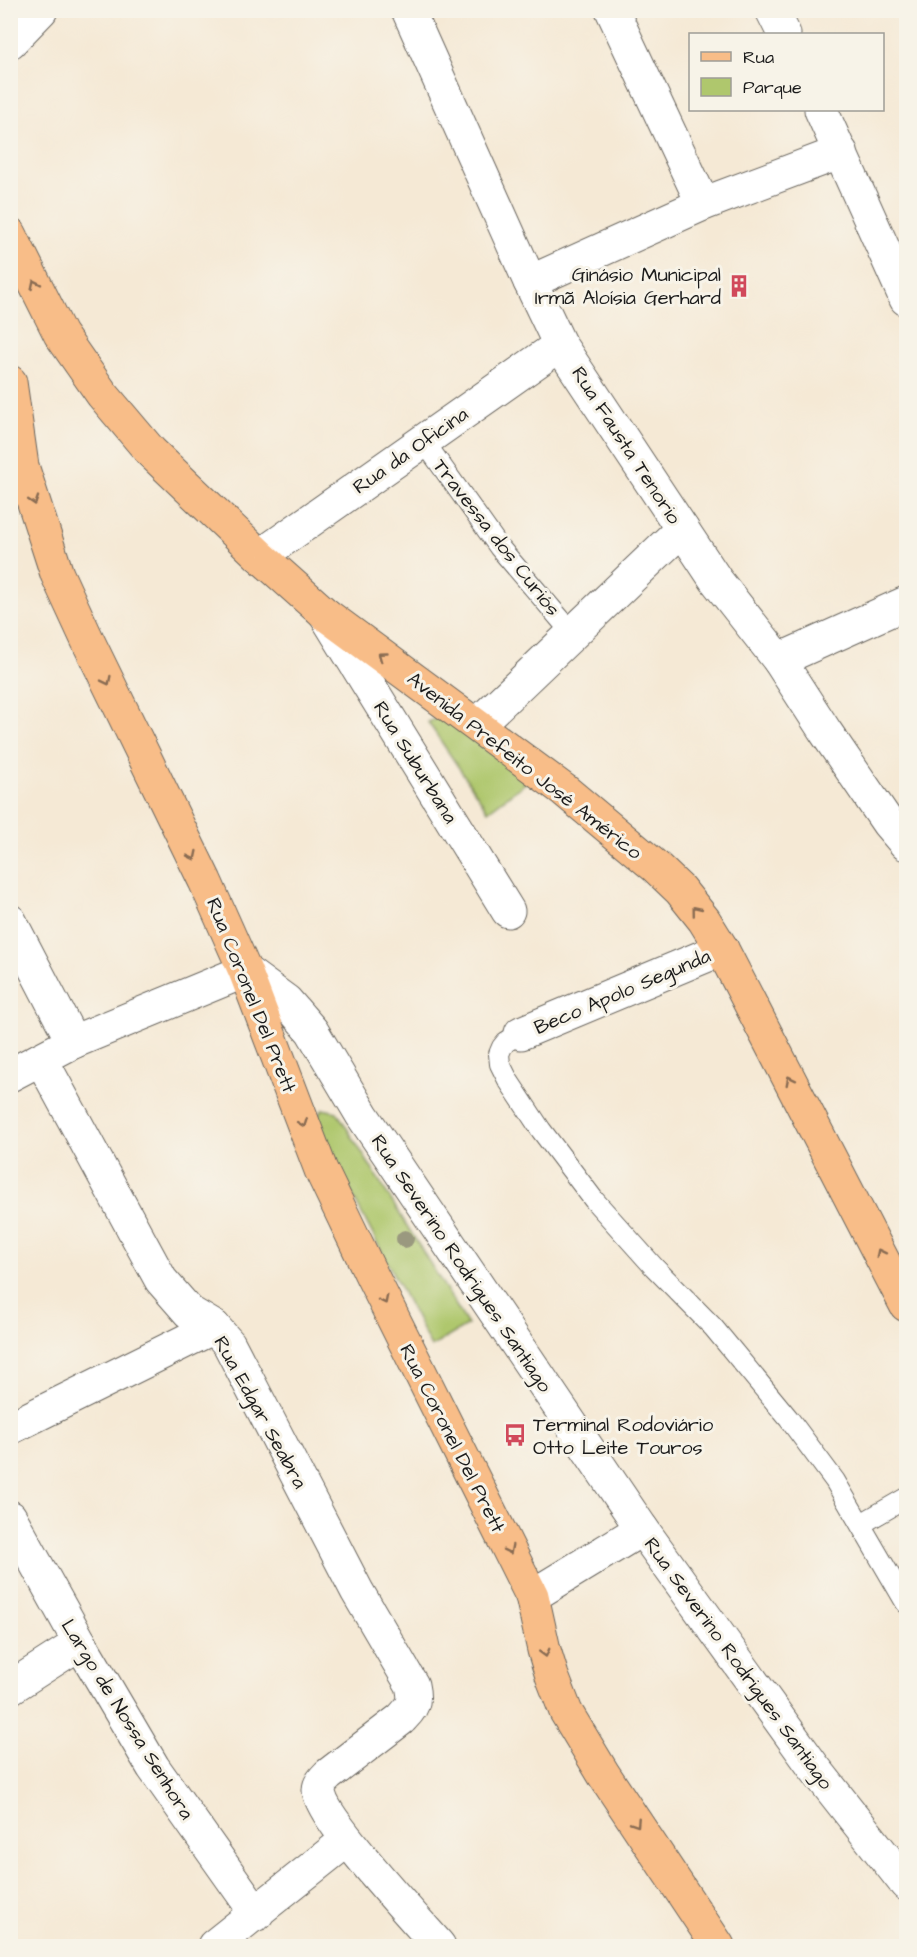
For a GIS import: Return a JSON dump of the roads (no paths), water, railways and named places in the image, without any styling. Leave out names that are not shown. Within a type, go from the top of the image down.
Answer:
[{"type":"main road","name":"Avenida Prefeito José Américo","points":[[10,234],[60,334],[102,394],[151,452],[260,556],[325,614],[564,790],[680,890],[704,920],[722,948],[906,1305]]},
{"type":"main road","name":"Rua Coronel Del Prett","points":[[10,382],[22,466],[57,574],[205,881],[245,971],[321,1170],[532,1596],[544,1650],[566,1712],[718,1947]]},
{"type":"street","points":[[10,42],[41,10]]},
{"type":"street","name":"Rua Fausta Tenorio","points":[[408,10],[560,345],[716,580],[779,660],[825,731],[888,822],[906,844]]},
{"type":"street","points":[[612,10],[703,204]]},
{"type":"street","points":[[772,10],[784,33]]},
{"type":"street","points":[[821,111],[906,299]]},
{"type":"street","points":[[530,282],[703,204],[841,152]]},
{"type":"street","name":"Rua da Oficina","points":[[260,556],[560,345]]},
{"type":"street","points":[[477,726],[682,529]]},
{"type":"street","points":[[779,660],[906,603]]},
{"type":"street","name":"Rua Suburbana","points":[[325,614],[508,911]]},
{"type":"street","points":[[10,921],[73,1042]]},
{"type":"street","name":"Beco Apolo Segunda","points":[[521,1033],[722,948]]},
{"type":"street","points":[[10,1075],[73,1042],[245,971]]},
{"type":"street","name":"Rua Severino Rodrigues Santiago","points":[[245,971],[286,1001],[312,1031],[362,1115],[642,1529],[813,1766],[906,1884]]},
{"type":"street","name":"Rua Edgar Seabra","points":[[41,1059],[161,1280],[189,1312],[214,1327],[233,1351],[357,1591],[412,1685],[415,1697],[409,1710],[401,1719],[328,1774],[321,1782],[319,1790],[322,1803],[347,1839]]},
{"type":"street","points":[[10,1428],[214,1327]]},
{"type":"street","name":"Largo de Nossa Senhora","points":[[10,1517],[153,1767],[257,1914]]},
{"type":"street","points":[[532,1596],[642,1529]]},
{"type":"street","points":[[10,1688],[80,1643]]},
{"type":"street","points":[[214,1947],[347,1839],[439,1947]]},
{"type":"lane","name":"Travessa dos Curiós","points":[[423,440],[499,547],[573,634]]},
{"type":"lane","points":[[521,1033],[502,1047],[499,1054],[500,1064],[541,1130],[594,1200],[654,1268],[713,1327],[789,1419],[836,1481],[906,1603]]},
{"type":"lane","points":[[861,1524],[906,1498]]},
{"type":"place","name":"Ginásio Municipal Irmã Aloísia Gerhard","points":[[739,286]]},
{"type":"place","name":"Terminal Rodoviário Otto Leite Touros","points":[[515,1435]]}]
